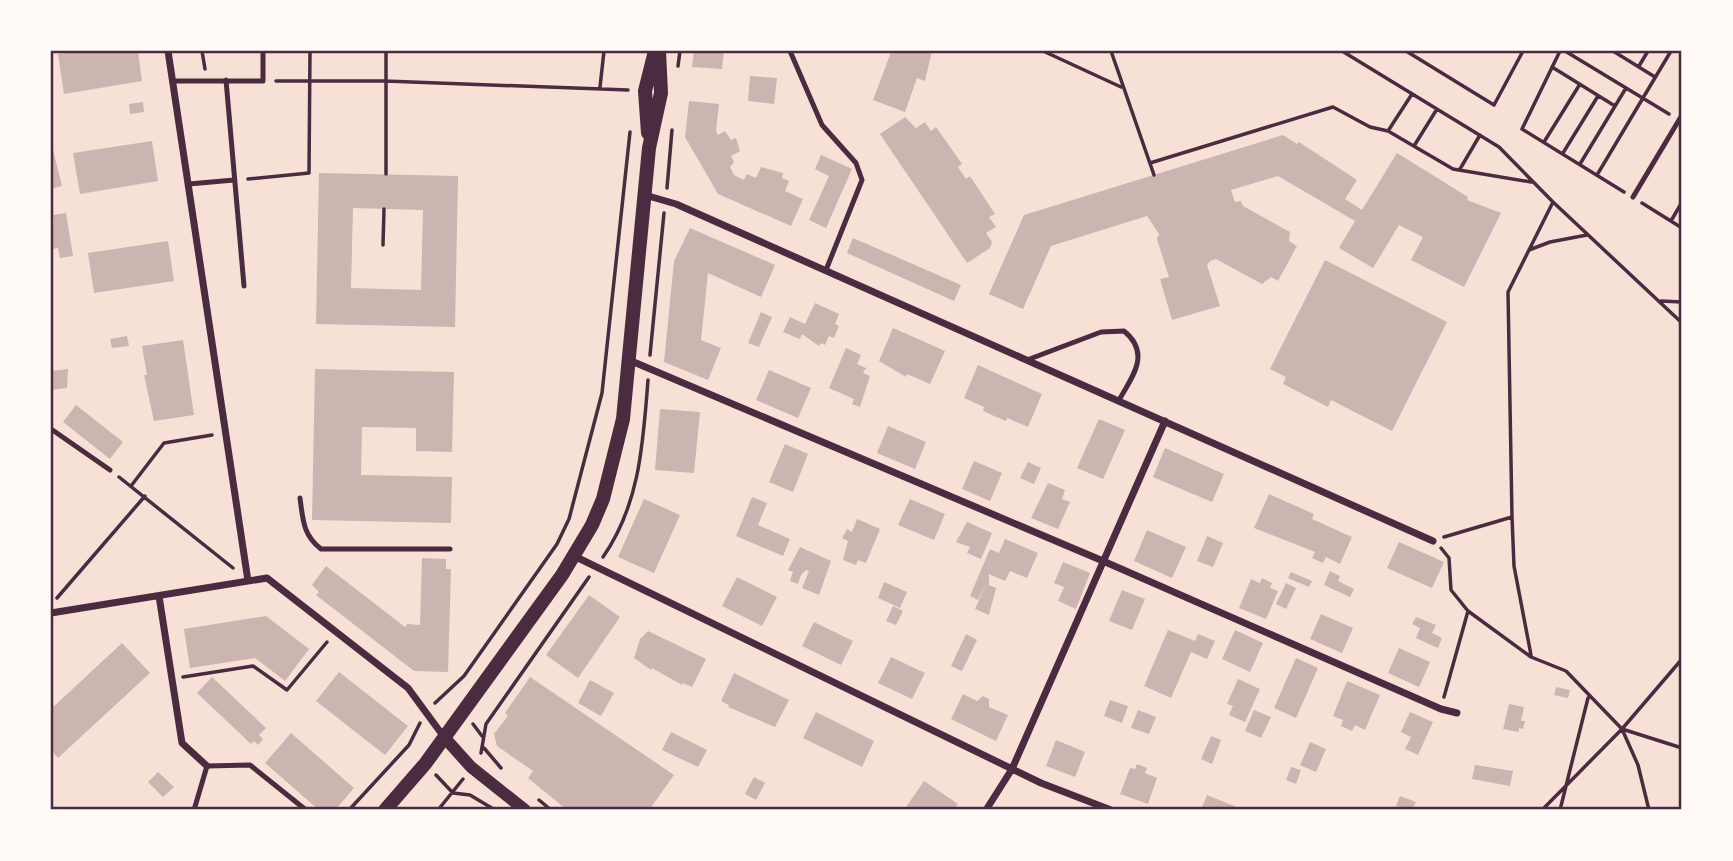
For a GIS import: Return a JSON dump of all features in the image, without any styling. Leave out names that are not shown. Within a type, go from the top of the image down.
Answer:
[{"type":"main road","points":[[649,148],[645,91],[657,51]]},
{"type":"main road","points":[[385,810],[444,737],[575,556],[592,525],[611,472],[622,419],[629,360],[649,148],[661,93],[657,51]]},
{"type":"street","points":[[168,51],[248,581]]},
{"type":"street","points":[[645,195],[676,204],[1433,541]]},
{"type":"street","points":[[629,360],[1103,561],[1441,709],[1457,713]]},
{"type":"street","points":[[986,810],[1013,769],[1165,421]]},
{"type":"street","points":[[575,556],[1013,769],[1111,810]]},
{"type":"street","points":[[51,613],[267,578],[408,688],[444,737],[471,767],[525,810]]},
{"type":"street","points":[[159,596],[182,743],[207,766]]},
{"type":"lane","points":[[173,80],[263,81],[264,51]]},
{"type":"lane","points":[[790,51],[822,125],[856,163],[862,180],[826,270]]},
{"type":"lane","points":[[226,80],[244,286]]},
{"type":"lane","points":[[1633,197],[1681,118]]},
{"type":"lane","points":[[189,184],[234,180]]},
{"type":"lane","points":[[1027,360],[1101,332],[1124,331],[1138,347],[1139,360],[1119,400]]},
{"type":"lane","points":[[51,429],[110,470]]},
{"type":"lane","points":[[300,498],[303,526],[309,540],[321,549],[450,548]]},
{"type":"lane","points":[[194,810],[207,766],[250,765],[306,810]]},
{"type":"path","points":[[202,51],[207,80]]},
{"type":"path","points":[[234,180],[309,173],[310,51]]},
{"type":"path","points":[[386,51],[386,174]]},
{"type":"path","points":[[600,88],[604,51]]},
{"type":"path","points":[[1043,51],[1123,89]]},
{"type":"path","points":[[1111,51],[1154,175]]},
{"type":"path","points":[[1342,51],[1499,147],[1587,235],[1682,323]]},
{"type":"path","points":[[1406,51],[1494,105],[1522,51]]},
{"type":"path","points":[[1681,118],[1562,51],[1522,129],[1682,228]]},
{"type":"path","points":[[1613,51],[1655,77]]},
{"type":"path","points":[[1639,66],[1648,51]]},
{"type":"path","points":[[1597,175],[1671,51]]},
{"type":"path","points":[[1552,67],[1615,106]]},
{"type":"path","points":[[263,81],[385,81],[645,91]]},
{"type":"path","points":[[1544,143],[1580,84]]},
{"type":"path","points":[[1579,164],[1626,88]]},
{"type":"path","points":[[1388,131],[1412,94]]},
{"type":"path","points":[[1562,154],[1598,96]]},
{"type":"path","points":[[1150,163],[1333,107],[1370,127],[1388,131],[1459,170],[1534,183]]},
{"type":"path","points":[[1414,146],[1437,109]]},
{"type":"path","points":[[449,692],[557,544],[569,519],[602,393],[630,127]]},
{"type":"path","points":[[1459,170],[1480,135]]},
{"type":"path","points":[[1531,657],[1514,566],[1508,292],[1553,202]]},
{"type":"path","points":[[1671,221],[1682,202]]},
{"type":"path","points":[[383,245],[384,209]]},
{"type":"path","points":[[1529,250],[1550,242],[1587,235]]},
{"type":"path","points":[[1659,301],[1682,302]]},
{"type":"path","points":[[131,486],[164,443],[226,433]]},
{"type":"path","points":[[110,470],[248,581]]},
{"type":"path","points":[[51,605],[145,496]]},
{"type":"path","points":[[1512,517],[1433,541],[1448,558],[1451,590],[1468,611],[1531,657],[1566,671],[1583,687],[1588,698],[1622,729],[1638,765],[1649,810]]},
{"type":"path","points":[[1441,709],[1468,611]]},
{"type":"path","points":[[170,678],[253,666],[287,690],[336,632]]},
{"type":"path","points":[[1542,810],[1622,729],[1682,659]]},
{"type":"path","points":[[1560,810],[1588,698]]},
{"type":"path","points":[[1622,729],[1682,748]]},
{"type":"path","points":[[349,810],[409,745]]},
{"type":"path","points":[[453,793],[470,795],[495,810]]},
{"type":"building","points":[[78,51],[138,51],[142,81],[64,94],[58,54]]},
{"type":"building","points":[[694,51],[724,51],[722,69],[692,67]]},
{"type":"building","points":[[896,51],[932,51],[925,81],[917,78],[905,112],[873,100],[891,52],[895,54]]},
{"type":"building","points":[[750,76],[777,78],[774,104],[748,101]]},
{"type":"building","points":[[689,101],[719,104],[716,131],[718,135],[725,131],[731,140],[736,138],[740,151],[731,156],[734,162],[730,167],[734,175],[744,180],[747,174],[756,178],[761,167],[783,173],[782,178],[789,181],[785,191],[803,199],[791,226],[718,194],[685,137]]},
{"type":"building","points":[[143,102],[144,112],[130,114],[129,104]]},
{"type":"building","points":[[905,117],[916,128],[925,122],[931,131],[936,127],[962,164],[958,167],[966,179],[970,176],[995,214],[989,217],[996,227],[986,233],[992,242],[990,248],[967,263],[880,134]]},
{"type":"building","points":[[1283,135],[1297,144],[1299,142],[1357,180],[1345,199],[1362,210],[1397,153],[1468,197],[1467,200],[1501,213],[1464,287],[1411,260],[1423,237],[1399,225],[1373,268],[1339,248],[1355,221],[1278,176],[1231,190],[1235,202],[1241,201],[1243,206],[1290,232],[1289,241],[1297,246],[1278,281],[1271,277],[1262,284],[1216,259],[1210,261],[1207,265],[1220,306],[1172,320],[1160,279],[1169,277],[1157,239],[1159,234],[1147,216],[1051,246],[1023,309],[989,294],[1024,215]]},
{"type":"building","points":[[152,141],[158,181],[80,194],[73,153]]},
{"type":"building","points":[[51,147],[62,186],[51,189]]},
{"type":"building","points":[[821,155],[852,169],[826,228],[809,220],[829,176],[815,169]]},
{"type":"building","points":[[319,173],[458,176],[455,327],[316,324]],"holes":[[[353,208],[423,210],[421,290],[351,288]]]},
{"type":"building","points":[[66,213],[73,256],[60,258],[58,248],[51,249],[51,225],[54,225],[53,215]]},
{"type":"building","points":[[690,228],[775,265],[761,297],[708,273],[701,340],[721,348],[708,380],[664,362],[674,261]]},
{"type":"building","points":[[853,238],[961,285],[954,301],[847,253]]},
{"type":"building","points":[[168,241],[174,281],[94,293],[88,253]]},
{"type":"building","points":[[1325,260],[1447,322],[1392,431],[1331,400],[1328,407],[1283,384],[1286,377],[1270,369]]},
{"type":"building","points":[[815,303],[839,314],[835,324],[839,326],[834,338],[829,336],[825,345],[821,343],[819,346],[802,334],[800,339],[783,332],[790,317],[805,324]]},
{"type":"building","points":[[761,312],[772,317],[759,347],[748,343]]},
{"type":"building","points":[[893,328],[945,351],[930,384],[907,374],[906,377],[879,361]]},
{"type":"building","points":[[127,336],[129,346],[112,348],[110,339]]},
{"type":"building","points":[[183,340],[194,415],[154,421],[144,375],[147,375],[142,346]]},
{"type":"building","points":[[846,348],[861,355],[857,364],[866,368],[863,373],[870,376],[860,407],[852,404],[854,399],[829,388]]},
{"type":"building","points":[[978,365],[1042,394],[1028,427],[994,416],[983,411],[984,407],[964,398]]},
{"type":"building","points":[[68,369],[67,388],[51,390],[51,371]]},
{"type":"building","points":[[315,369],[454,372],[452,452],[416,451],[416,428],[362,427],[361,475],[452,477],[451,523],[312,520]]},
{"type":"building","points":[[769,370],[811,388],[798,418],[756,400]]},
{"type":"building","points":[[76,405],[123,442],[110,459],[63,422]]},
{"type":"building","points":[[660,409],[700,412],[694,473],[655,470]]},
{"type":"building","points":[[1099,419],[1125,430],[1103,479],[1077,468]]},
{"type":"building","points":[[888,426],[926,442],[915,469],[877,453]]},
{"type":"building","points":[[785,444],[808,454],[793,492],[769,482]]},
{"type":"building","points":[[1165,448],[1224,474],[1212,502],[1153,477]]},
{"type":"building","points":[[974,461],[1002,473],[990,501],[962,489]]},
{"type":"building","points":[[1028,462],[1041,468],[1034,484],[1020,478]]},
{"type":"building","points":[[1048,483],[1065,490],[1062,499],[1070,502],[1058,529],[1031,518]]},
{"type":"building","points":[[1269,494],[1314,514],[1312,519],[1352,537],[1340,564],[1326,557],[1323,563],[1312,558],[1315,552],[1254,528]]},
{"type":"building","points":[[752,497],[767,503],[758,525],[790,539],[783,556],[736,536]]},
{"type":"building","points":[[644,499],[680,515],[654,573],[618,557]]},
{"type":"building","points":[[910,499],[945,514],[934,540],[898,525]]},
{"type":"building","points":[[857,519],[880,529],[866,563],[858,560],[856,565],[843,560],[848,541],[842,538],[847,529],[852,532]]},
{"type":"building","points":[[967,522],[992,533],[981,559],[967,553],[970,547],[956,542]]},
{"type":"building","points":[[1147,530],[1186,547],[1172,578],[1134,561]]},
{"type":"building","points":[[1207,536],[1223,543],[1213,567],[1197,561]]},
{"type":"building","points":[[1005,539],[1038,553],[1027,578],[1010,571],[1005,581],[989,574],[989,585],[996,588],[989,615],[975,609],[986,584],[978,600],[970,596],[990,549],[999,553]]},
{"type":"building","points":[[1399,542],[1444,562],[1432,588],[1387,568]]},
{"type":"building","points":[[800,547],[831,561],[819,595],[802,588],[809,571],[806,570],[801,575],[798,584],[790,581],[793,572],[788,570]]},
{"type":"building","points":[[422,558],[446,559],[446,569],[451,569],[448,672],[414,671],[316,595],[319,592],[312,585],[326,566],[405,627],[407,624],[420,625]]},
{"type":"building","points":[[1063,562],[1090,573],[1076,609],[1058,601],[1064,587],[1054,583]]},
{"type":"building","points":[[1330,571],[1340,576],[1338,581],[1354,589],[1350,597],[1324,585]]},
{"type":"building","points":[[1291,572],[1312,581],[1309,587],[1288,578]]},
{"type":"building","points":[[737,577],[777,597],[762,626],[722,606]]},
{"type":"building","points":[[1262,578],[1272,583],[1270,588],[1278,591],[1266,619],[1239,608],[1251,579],[1260,583]]},
{"type":"building","points":[[884,582],[907,592],[900,608],[878,598]]},
{"type":"building","points":[[1286,583],[1296,588],[1286,609],[1276,604]]},
{"type":"building","points":[[1122,590],[1145,599],[1132,630],[1109,621]]},
{"type":"building","points":[[589,595],[620,617],[578,678],[546,655]]},
{"type":"building","points":[[893,606],[903,611],[896,625],[886,621]]},
{"type":"building","points":[[1321,614],[1353,628],[1342,653],[1310,639]]},
{"type":"building","points":[[266,616],[309,649],[285,681],[255,658],[190,668],[184,629]]},
{"type":"building","points":[[1416,617],[1436,625],[1432,633],[1442,638],[1438,648],[1416,638],[1420,628],[1412,624]]},
{"type":"building","points":[[814,622],[853,641],[841,665],[802,646]]},
{"type":"building","points":[[1168,630],[1195,641],[1198,634],[1215,641],[1207,659],[1191,652],[1171,698],[1144,686]]},
{"type":"building","points":[[1235,630],[1263,643],[1250,672],[1222,659]]},
{"type":"building","points":[[648,631],[706,659],[692,687],[683,683],[682,685],[652,668],[651,670],[634,658],[640,639]]},
{"type":"building","points":[[966,634],[977,640],[962,671],[951,666]]},
{"type":"building","points":[[122,643],[150,673],[58,758],[51,750],[51,709]]},
{"type":"building","points":[[1399,648],[1430,662],[1419,687],[1388,673]]},
{"type":"building","points":[[891,657],[925,673],[912,699],[878,683]]},
{"type":"building","points":[[1296,658],[1318,668],[1296,718],[1274,708]]},
{"type":"building","points":[[339,672],[408,726],[385,755],[316,701]]},
{"type":"building","points":[[734,673],[789,700],[775,727],[728,707],[729,705],[721,701]]},
{"type":"building","points":[[212,677],[266,728],[259,735],[263,739],[258,745],[254,741],[251,744],[197,693]]},
{"type":"building","points":[[530,677],[674,775],[649,810],[567,810],[528,778],[533,771],[497,746],[494,734],[508,716],[505,713]]},
{"type":"building","points":[[1238,679],[1260,689],[1245,722],[1229,715],[1233,706],[1227,704]]},
{"type":"building","points":[[590,680],[614,693],[601,716],[578,703]]},
{"type":"building","points":[[1347,681],[1380,695],[1365,730],[1355,725],[1352,731],[1341,726],[1343,720],[1333,716]]},
{"type":"building","points":[[1556,687],[1570,690],[1568,698],[1554,695]]},
{"type":"building","points":[[963,694],[977,701],[983,696],[989,699],[989,707],[1008,715],[996,741],[951,719]]},
{"type":"building","points":[[1110,700],[1128,706],[1122,723],[1104,716]]},
{"type":"building","points":[[1509,704],[1524,707],[1521,721],[1525,721],[1519,732],[1503,729]]},
{"type":"building","points":[[1138,710],[1156,717],[1149,734],[1131,728]]},
{"type":"building","points":[[1254,710],[1271,717],[1261,738],[1245,731]]},
{"type":"building","points":[[816,712],[874,741],[862,767],[803,738]]},
{"type":"building","points":[[1410,712],[1433,722],[1418,755],[1405,749],[1411,737],[1401,732]]},
{"type":"building","points":[[671,732],[707,750],[698,767],[662,750]]},
{"type":"building","points":[[291,733],[354,788],[335,810],[319,810],[265,763]]},
{"type":"building","points":[[1211,736],[1221,740],[1212,764],[1201,759]]},
{"type":"building","points":[[1056,740],[1085,752],[1075,777],[1046,766]]},
{"type":"building","points":[[1310,742],[1326,749],[1316,772],[1300,765]]},
{"type":"building","points":[[1137,764],[1147,768],[1145,773],[1157,778],[1148,804],[1120,794],[1130,768],[1135,769]]},
{"type":"building","points":[[1475,765],[1513,771],[1510,786],[1472,779]]},
{"type":"building","points":[[1291,767],[1301,770],[1296,784],[1286,780]]},
{"type":"building","points":[[158,772],[174,787],[163,797],[148,782]]},
{"type":"building","points":[[754,777],[765,783],[756,800],[745,794]]},
{"type":"building","points":[[924,781],[958,804],[953,810],[904,810]]},
{"type":"building","points":[[1207,795],[1239,808],[1201,810]]},
{"type":"building","points":[[1400,796],[1416,802],[1412,810],[1396,806]]}]
